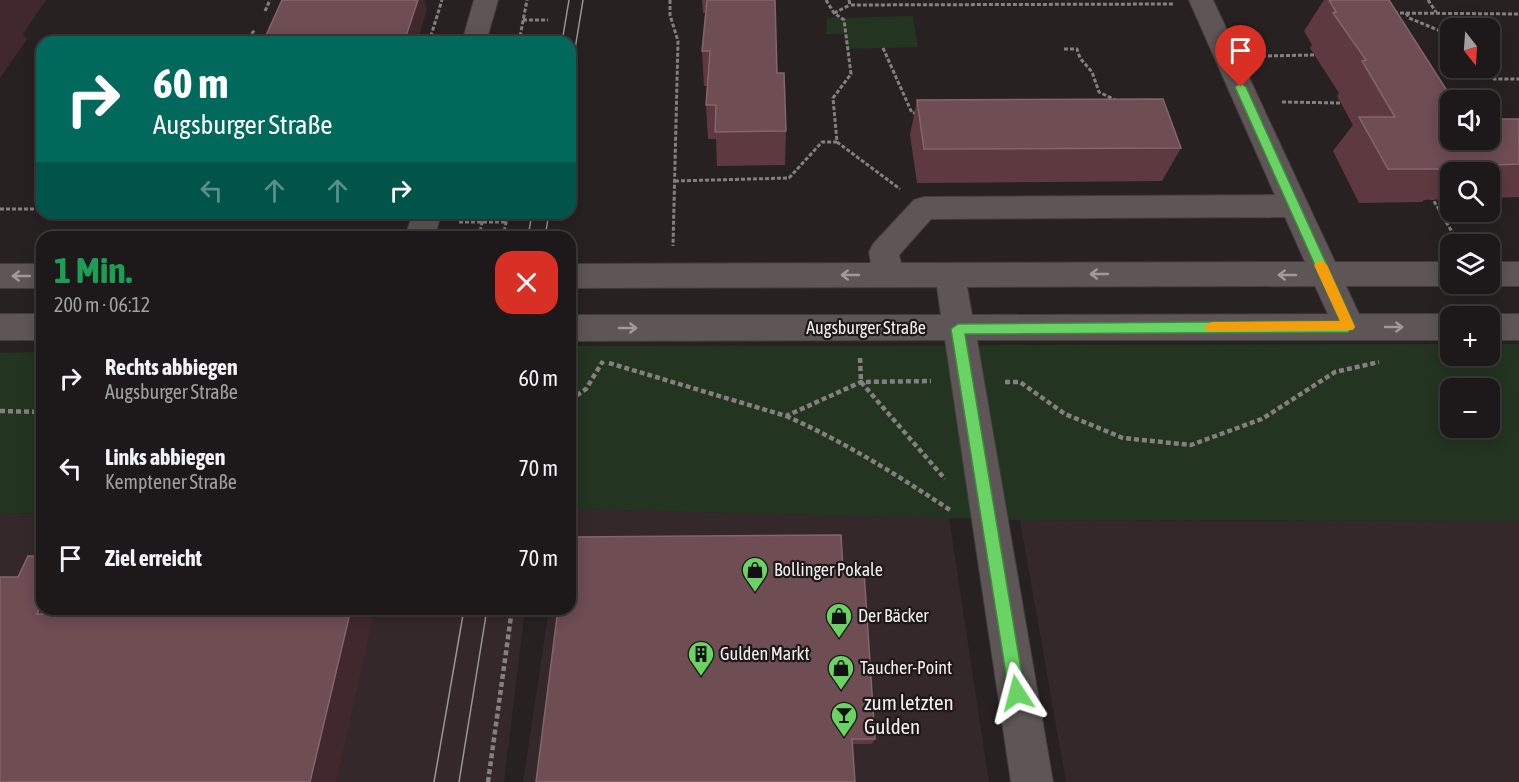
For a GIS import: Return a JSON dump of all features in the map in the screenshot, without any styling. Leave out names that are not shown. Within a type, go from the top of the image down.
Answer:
[{"type":"street","points":[[476,36],[486,0]]},
{"type":"street","points":[[1202,2],[1348,327]]},
{"type":"street","points":[[889,274],[884,252],[924,208],[1295,206]]},
{"type":"street","points":[[950,274],[1032,782]]},
{"type":"street","points":[[576,276],[1440,274]]},
{"type":"street","points":[[1500,274],[1519,274]]},
{"type":"street","points":[[0,276],[36,276]]},
{"type":"street","points":[[0,327],[36,327]]},
{"type":"street","name":"Augsburger Straße","points":[[576,328],[1440,327]]},
{"type":"street","points":[[1500,327],[1519,327]]},
{"type":"path","points":[[264,11],[270,0]]},
{"type":"path","points":[[431,36],[442,0]]},
{"type":"path","points":[[520,36],[527,0]]},
{"type":"path","points":[[670,0],[669,15],[678,41],[671,276]]},
{"type":"path","points":[[826,0],[834,13],[844,20],[851,74],[833,98],[837,142]]},
{"type":"path","points":[[849,0],[850,5]]},
{"type":"path","points":[[1428,0],[1437,13]]},
{"type":"path","points":[[834,13],[850,5],[1202,2]]},
{"type":"path","points":[[1390,13],[1519,14]]},
{"type":"path","points":[[1406,13],[1409,18],[1440,31]]},
{"type":"path","points":[[523,20],[548,20]]},
{"type":"path","points":[[249,36],[255,30]]},
{"type":"path","points":[[883,48],[912,113],[924,113]]},
{"type":"path","points":[[1064,49],[1077,49],[1080,58],[1092,72],[1099,92],[1127,106]]},
{"type":"path","points":[[1227,56],[1315,55]]},
{"type":"path","points":[[1493,78],[1519,79]]},
{"type":"path","points":[[1248,102],[1341,103]]},
{"type":"path","points":[[675,181],[789,178],[822,142],[837,142],[924,208]]},
{"type":"path","points":[[1431,195],[1453,234]]},
{"type":"path","points":[[0,209],[36,209]]},
{"type":"path","points":[[57,219],[95,219]]},
{"type":"path","points":[[480,231],[483,219]]},
{"type":"path","points":[[504,231],[507,219]]},
{"type":"path","points":[[424,224],[506,222]]},
{"type":"path","points":[[592,358],[786,416],[829,435],[877,462],[926,496],[992,534]]},
{"type":"path","points":[[786,416],[861,382],[1020,382],[1065,414],[1123,438],[1191,445],[1262,419],[1335,372],[1388,360]]},
{"type":"path","points":[[576,397],[581,395],[594,380],[603,361]]},
{"type":"path","points":[[861,382],[946,480]]},
{"type":"path","points":[[0,411],[36,412]]},
{"type":"path","points":[[489,782],[511,615]]},
{"type":"shaded area","points":[[576,509],[949,518],[989,782],[523,782],[548,615],[576,615]]},
{"type":"shaded area","points":[[36,513],[36,615],[524,615],[504,782],[0,782],[0,514]]},
{"type":"shaded area","points":[[1020,520],[1519,521],[1519,782],[1066,782]]},
{"type":"green space","points":[[913,16],[918,47],[848,49],[846,34],[826,34],[827,18]]},
{"type":"green space","points":[[1440,344],[1440,366],[1500,366],[1500,344],[1519,344],[1519,521],[1020,520],[576,509],[576,346]]},
{"type":"green space","points":[[36,352],[36,513],[0,514],[0,353]]},
{"type":"building","points":[[282,0],[418,0],[406,36],[266,36]]},
{"type":"building","points":[[707,0],[775,0],[777,73],[784,73],[786,131],[715,132],[716,105],[706,105],[710,51],[702,51]]},
{"type":"building","points":[[1329,0],[1389,0],[1447,90],[1440,90],[1440,150],[1500,150],[1500,119],[1519,119],[1519,164],[1440,162],[1440,169],[1388,169],[1359,117],[1395,117],[1362,61],[1366,60],[1333,13],[1336,12]]},
{"type":"building","points":[[1163,99],[1181,148],[924,149],[917,100]]},
{"type":"building","name":"Gulden Markt","points":[[841,535],[843,570],[864,571],[875,739],[852,739],[855,782],[536,782],[557,615],[576,615],[576,537]]},
{"type":"building","points":[[28,556],[36,556],[36,615],[350,615],[310,782],[0,782],[0,577],[18,577]]},
{"type":"tram line","points":[[563,36],[569,0]]},
{"type":"tram line","points":[[576,43],[583,0]]},
{"type":"tram line","points":[[529,231],[531,219]]},
{"type":"tram line","points":[[546,231],[548,219]]},
{"type":"tram line","points":[[434,782],[463,615]]},
{"type":"tram line","points":[[459,782],[486,615]]},
{"type":"slow traffic","points":[[1212,327],[1348,327],[1321,265]]},
{"type":"place","name":"Bollinger Pokale","points":[[755,593]]},
{"type":"place","name":"Der Bäcker","points":[[839,639]]},
{"type":"place","name":"Gulden Markt","points":[[701,677]]},
{"type":"place","name":"Taucher-Point","points":[[841,691]]},
{"type":"place","name":"zum letzten Gulden","points":[[844,738]]},
{"type":"route","points":[[1017,693],[958,329],[1348,327],[1241,87]]}]
